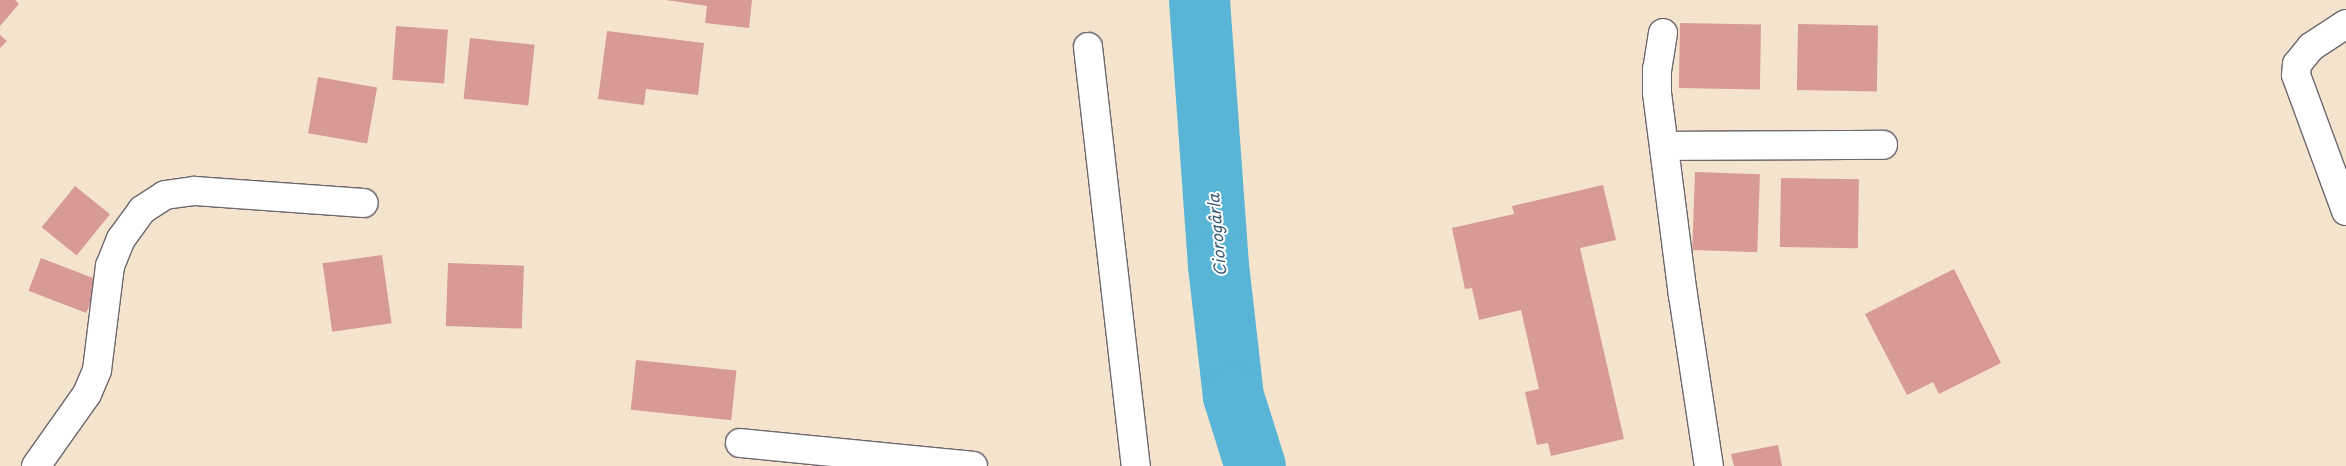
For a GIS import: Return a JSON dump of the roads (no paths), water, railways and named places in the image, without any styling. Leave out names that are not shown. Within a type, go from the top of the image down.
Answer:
[{"type":"street","points":[[2346,24],[2311,47],[2297,64],[2296,75],[2346,211]]},
{"type":"street","points":[[1663,32],[1657,70],[1664,146],[1683,295],[1709,466]]},
{"type":"street","points":[[1088,47],[1136,466]]},
{"type":"street","points":[[1664,146],[1883,145]]},
{"type":"street","points":[[36,466],[88,394],[97,370],[110,266],[121,239],[142,210],[165,195],[195,191],[364,203]]},
{"type":"street","points":[[740,443],[973,466]]},
{"type":"waterway","name":"Ciorogârla","points":[[1199,0],[1218,265],[1233,396],[1255,466]]}]
